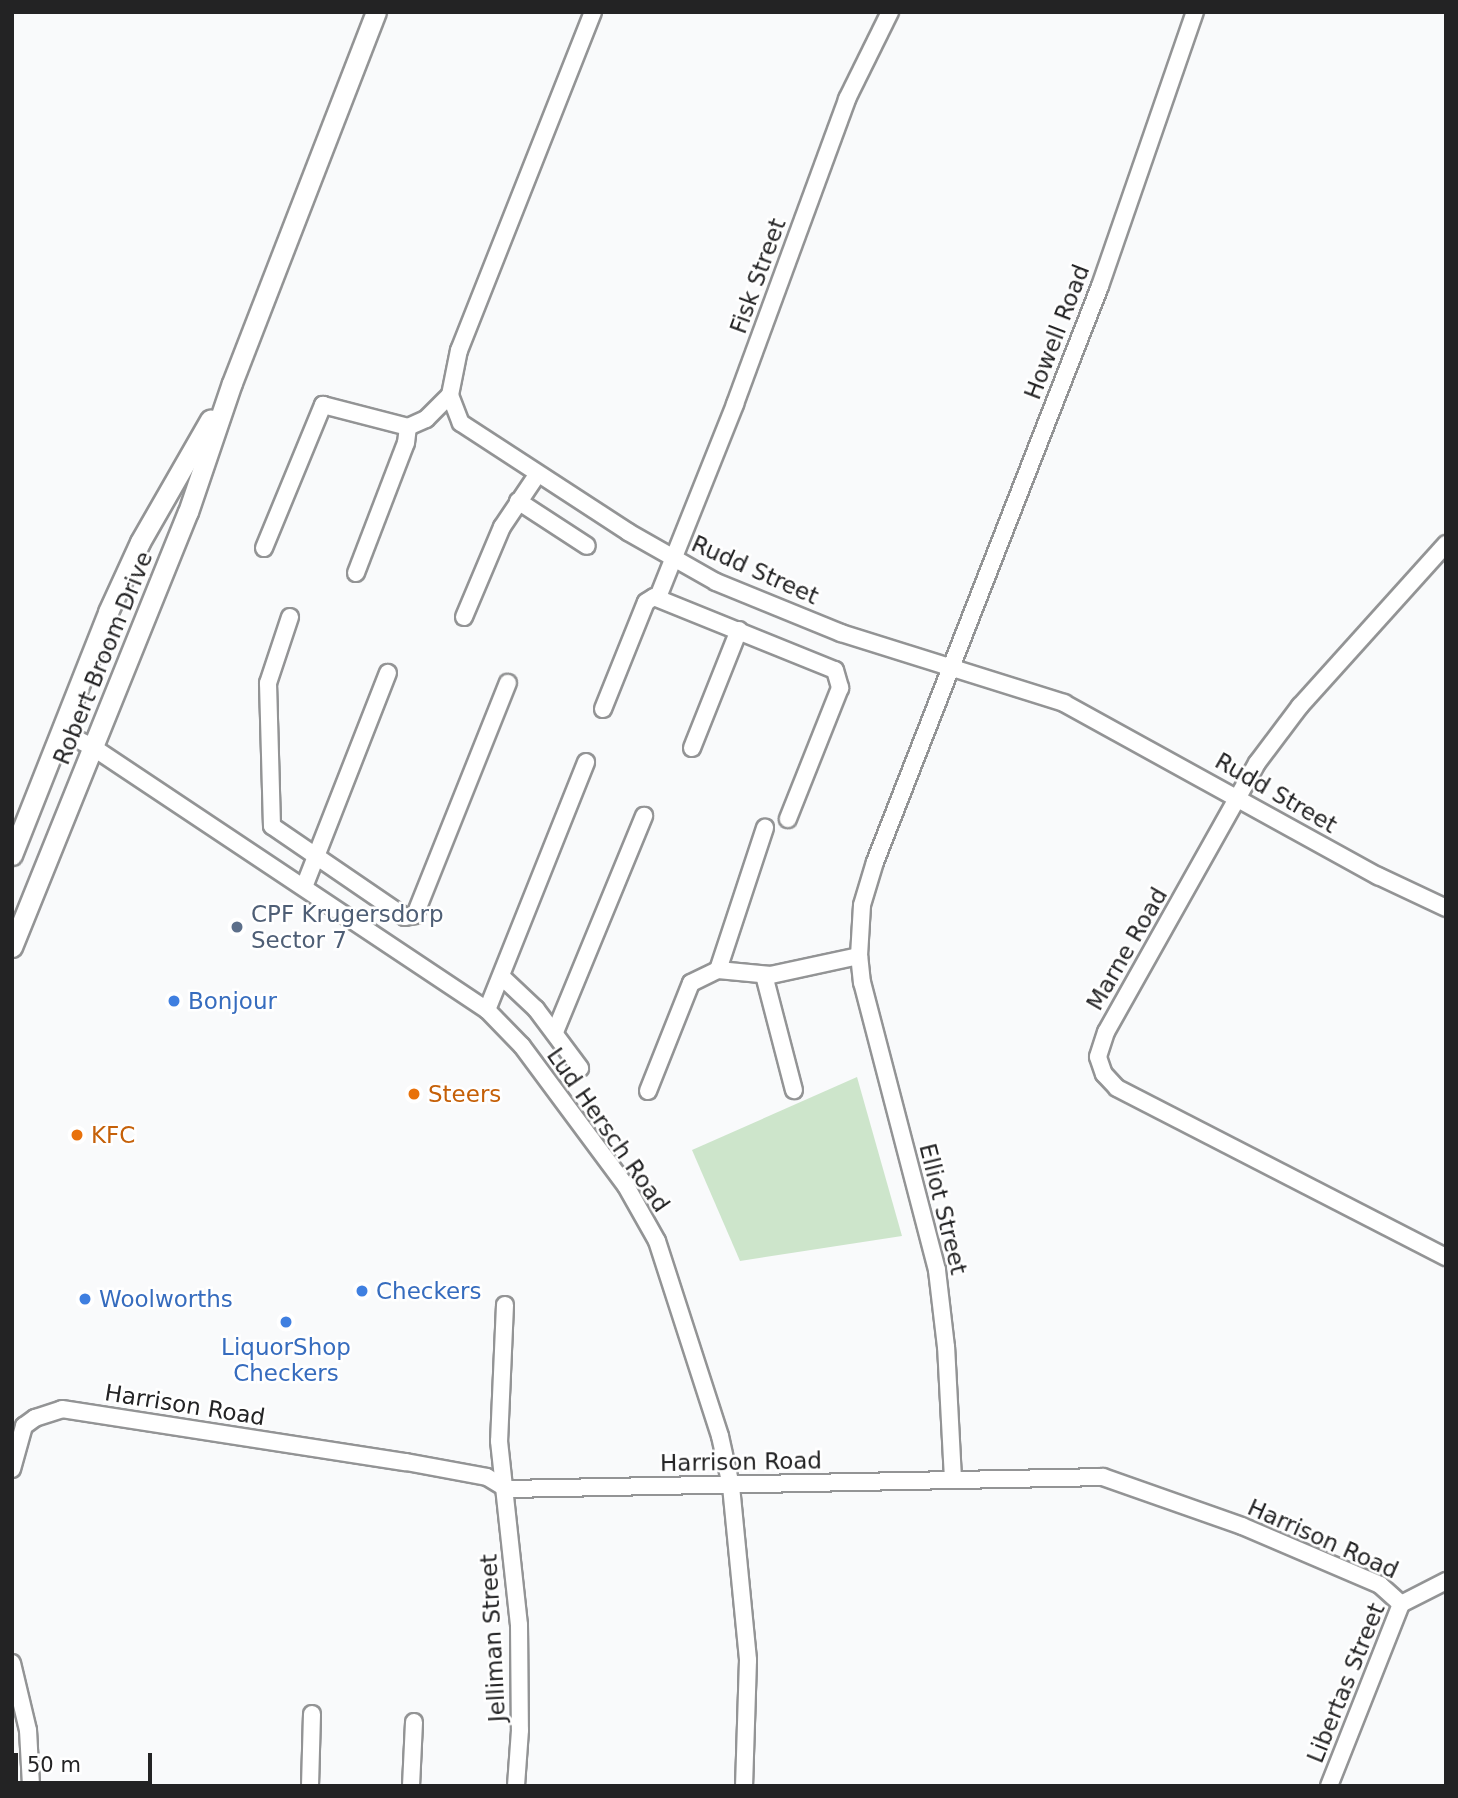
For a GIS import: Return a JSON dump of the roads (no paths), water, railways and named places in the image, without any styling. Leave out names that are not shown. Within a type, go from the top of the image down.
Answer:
[{"type":"street","name":"Robert Broom Drive","points":[[12,947],[188,512],[232,383],[376,12]]},
{"type":"street","points":[[264,548],[323,405],[408,427],[426,419],[450,395],[450,376],[466,330],[593,12]]},
{"type":"street","name":"Fisk Street","points":[[603,709],[646,603],[658,597],[676,559],[847,99],[890,12]]},
{"type":"street","name":"Howell Road","points":[[952,664],[1100,286],[1195,12]]},
{"type":"street","name":"Robert Broom Drive","points":[[12,855],[103,623],[140,542],[232,383]]},
{"type":"street","name":"Rudd Street","points":[[450,395],[454,411],[469,430],[537,475],[676,559],[774,607],[841,633],[952,664],[1064,703],[1378,876],[1446,908]]},
{"type":"street","points":[[356,573],[406,443],[408,427]]},
{"type":"street","points":[[464,617],[518,500],[537,475]]},
{"type":"street","points":[[518,500],[587,546]]},
{"type":"street","name":"Marne Road","points":[[1446,544],[1285,724],[1238,797],[1105,1032],[1100,1065],[1116,1088],[1446,1257]]},
{"type":"street","points":[[658,597],[835,670],[841,681],[789,819]]},
{"type":"street","points":[[290,617],[268,682],[270,816],[276,831],[405,917],[415,915],[508,683]]},
{"type":"street","points":[[692,748],[739,630]]},
{"type":"street","name":"Elliot Street","points":[[952,664],[875,862],[862,905],[859,956],[937,1270],[946,1347],[953,1479]]},
{"type":"street","points":[[304,887],[318,859],[388,673]]},
{"type":"street","name":"Lud Hersch Road","points":[[62,732],[94,748],[487,1010],[522,1046],[626,1186],[657,1241],[720,1436],[732,1486],[748,1660],[744,1786]]},
{"type":"street","points":[[487,1010],[586,762]]},
{"type":"street","points":[[555,1032],[643,816]]},
{"type":"street","points":[[718,970],[765,828]]},
{"type":"street","points":[[648,1091],[684,991],[706,973],[718,970],[764,975],[859,956]]},
{"type":"street","points":[[764,975],[794,1090]]},
{"type":"street","points":[[502,977],[555,1032],[580,1068]]},
{"type":"street","name":"Jelliman Street","points":[[505,1305],[499,1441],[507,1489],[519,1625],[516,1786]]},
{"type":"street","name":"Harrison Road","points":[[12,1469],[24,1426],[62,1409],[406,1462],[487,1477],[507,1489],[1103,1477],[1242,1526],[1380,1585],[1401,1604]]},
{"type":"street","name":"Libertas Street","points":[[1329,1786],[1401,1604],[1446,1581]]},
{"type":"street","points":[[12,1663],[28,1730],[31,1786]]},
{"type":"street","points":[[310,1786],[312,1714]]},
{"type":"street","points":[[411,1786],[414,1722]]},
{"type":"place","name":"CPF Krugersdorp Sector 7","points":[[237,927]]},
{"type":"place","name":"Bonjour","points":[[174,1001]]},
{"type":"place","name":"Steers","points":[[414,1094]]},
{"type":"place","name":"KFC","points":[[77,1135]]},
{"type":"place","name":"Checkers","points":[[362,1291]]},
{"type":"place","name":"Woolworths","points":[[85,1299]]},
{"type":"place","name":"LiquorShop Checkers","points":[[286,1322]]}]
